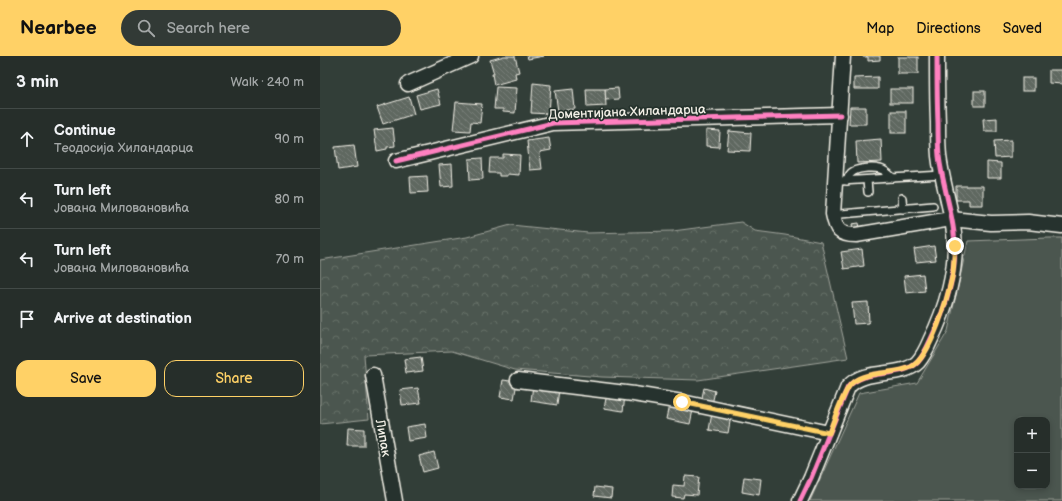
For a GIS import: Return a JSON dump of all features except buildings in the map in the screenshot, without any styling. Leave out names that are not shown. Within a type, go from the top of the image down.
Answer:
[{"type":"street","points":[[408,84],[471,56]]},
{"type":"street","points":[[843,56],[833,214],[834,222],[841,232],[846,235],[856,235],[951,219],[991,223],[1028,222],[1062,226]]},
{"type":"street","points":[[800,501],[811,478],[846,391],[851,384],[868,376],[899,370],[917,363],[922,356],[942,313],[952,274],[955,246],[939,155],[936,56]]},
{"type":"street","name":"Доментијана Хиландарца","points":[[396,161],[553,123],[840,115]]},
{"type":"street","name":"Липак","points":[[373,375],[395,501]]},
{"type":"street","points":[[518,380],[634,394],[682,402],[829,433]]},
{"type":"lane","points":[[893,178],[887,172],[879,168],[855,170],[844,181],[868,180],[942,175]]},
{"type":"lane","points":[[868,180],[868,192]]},
{"type":"lane","points":[[902,198],[903,209]]},
{"type":"lane","points":[[841,214],[933,206]]},
{"type":"green space","points":[[741,222],[755,231],[821,242],[848,358],[698,380],[602,377],[515,370],[452,351],[364,355],[369,419],[320,424],[320,260],[467,237],[511,225],[588,233],[673,231]]},
{"type":"green space","points":[[1062,238],[1062,501],[810,501],[859,393],[917,383],[948,331],[968,241]]},
{"type":"cycle path","points":[[800,501],[811,478],[848,387],[855,381],[864,377],[902,370],[911,367],[918,362],[925,352],[936,329],[946,302],[950,288],[955,247],[953,223],[939,156],[937,56]]},
{"type":"cycle path","points":[[396,161],[553,123],[840,115]]},
{"type":"route","points":[[682,402],[829,433],[846,391],[851,384],[868,376],[910,367],[917,363],[922,356],[935,331],[942,313],[952,274],[955,246]]}]
